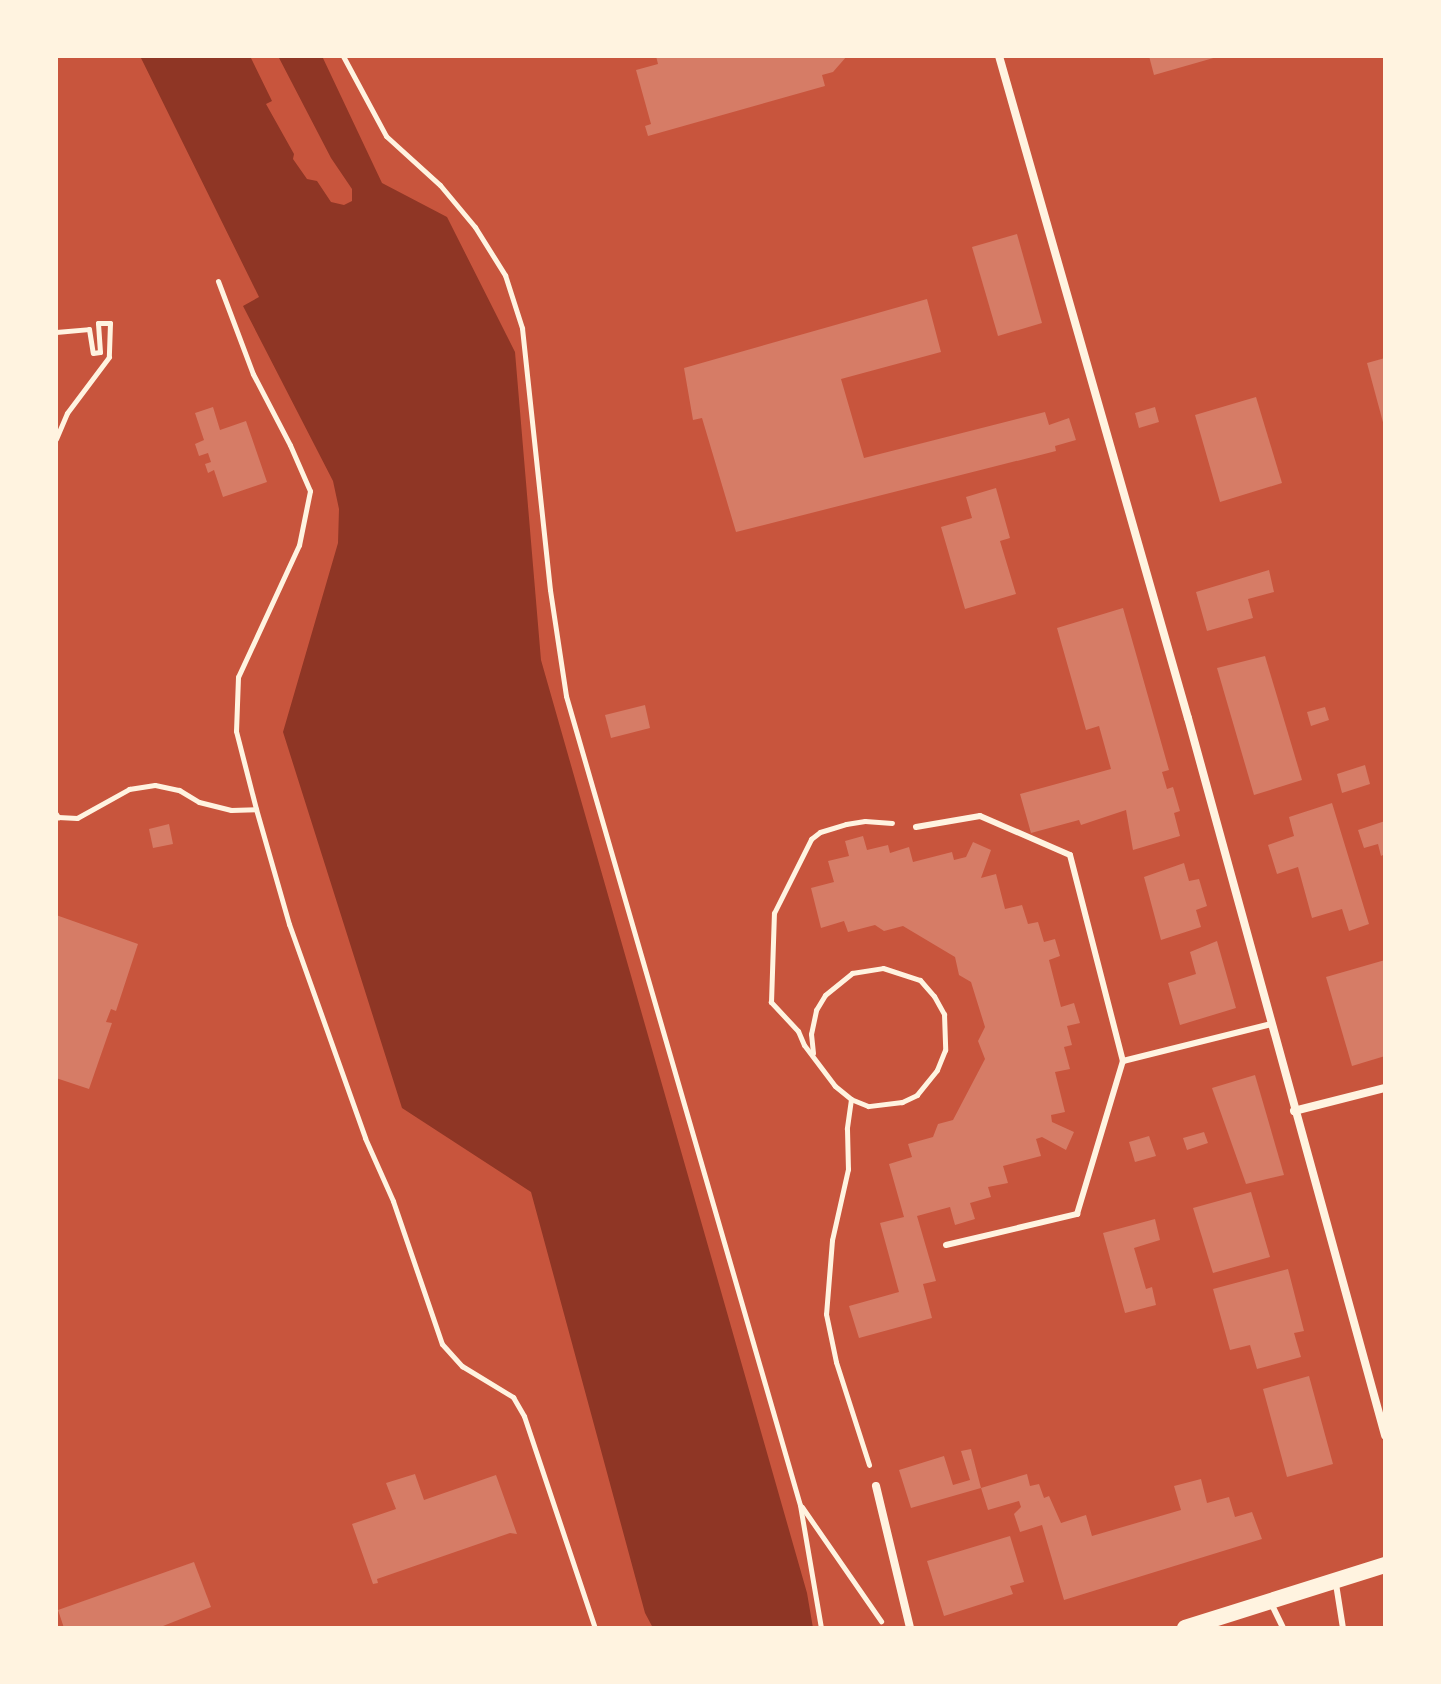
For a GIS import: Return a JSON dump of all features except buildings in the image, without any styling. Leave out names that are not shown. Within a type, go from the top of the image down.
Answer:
[{"type":"main road","points":[[1185,1628],[1385,1565]]},
{"type":"street","points":[[999,56],[1385,1435]]},
{"type":"street","points":[[1294,1111],[1385,1088]]},
{"type":"street","points":[[876,1486],[910,1628]]},
{"type":"lane","points":[[916,827],[980,816],[1070,855],[1123,1061],[1077,1214],[946,1245]]},
{"type":"lane","points":[[1123,1061],[1271,1024]]},
{"type":"lane","points":[[1335,1581],[1343,1628]]},
{"type":"lane","points":[[1270,1601],[1283,1628]]},
{"type":"path","points":[[343,56],[386,136],[440,185],[475,227],[505,275],[522,328],[550,590],[566,696],[800,1505],[821,1628]]},
{"type":"path","points":[[218,281],[253,374],[310,491],[299,545],[238,677],[236,731],[256,809],[289,924],[365,1138],[393,1201],[442,1344],[462,1366],[513,1397],[524,1416],[595,1628]]},
{"type":"path","points":[[56,332],[89,329],[93,353],[100,352],[98,323],[110,323],[109,357],[67,413],[56,439]]},
{"type":"path","points":[[56,814],[58,817],[77,818],[129,789],[155,785],[179,790],[199,802],[231,810],[256,809]]},
{"type":"path","points":[[813,1053],[811,1034],[816,1010],[831,989],[852,973],[883,968],[899,970],[920,980],[934,996],[944,1014],[947,1032],[945,1050],[928,1083],[917,1095],[902,1102],[868,1106],[851,1099],[835,1086],[813,1053],[771,1002],[768,987],[774,913],[811,839],[820,832],[865,821],[916,827]]},
{"type":"path","points":[[851,1099],[847,1129],[848,1169],[832,1240],[826,1314],[836,1362],[876,1486]]},
{"type":"path","points":[[800,1505],[886,1628]]},
{"type":"shaded area","points":[[140,56],[250,56],[272,101],[266,104],[294,154],[293,159],[307,179],[317,181],[331,202],[344,205],[352,201],[352,189],[331,158],[278,56],[322,56],[382,183],[447,217],[515,352],[541,660],[807,1593],[813,1628],[653,1628],[645,1613],[531,1192],[402,1108],[283,732],[338,543],[339,509],[333,481],[243,306],[259,297]]}]
